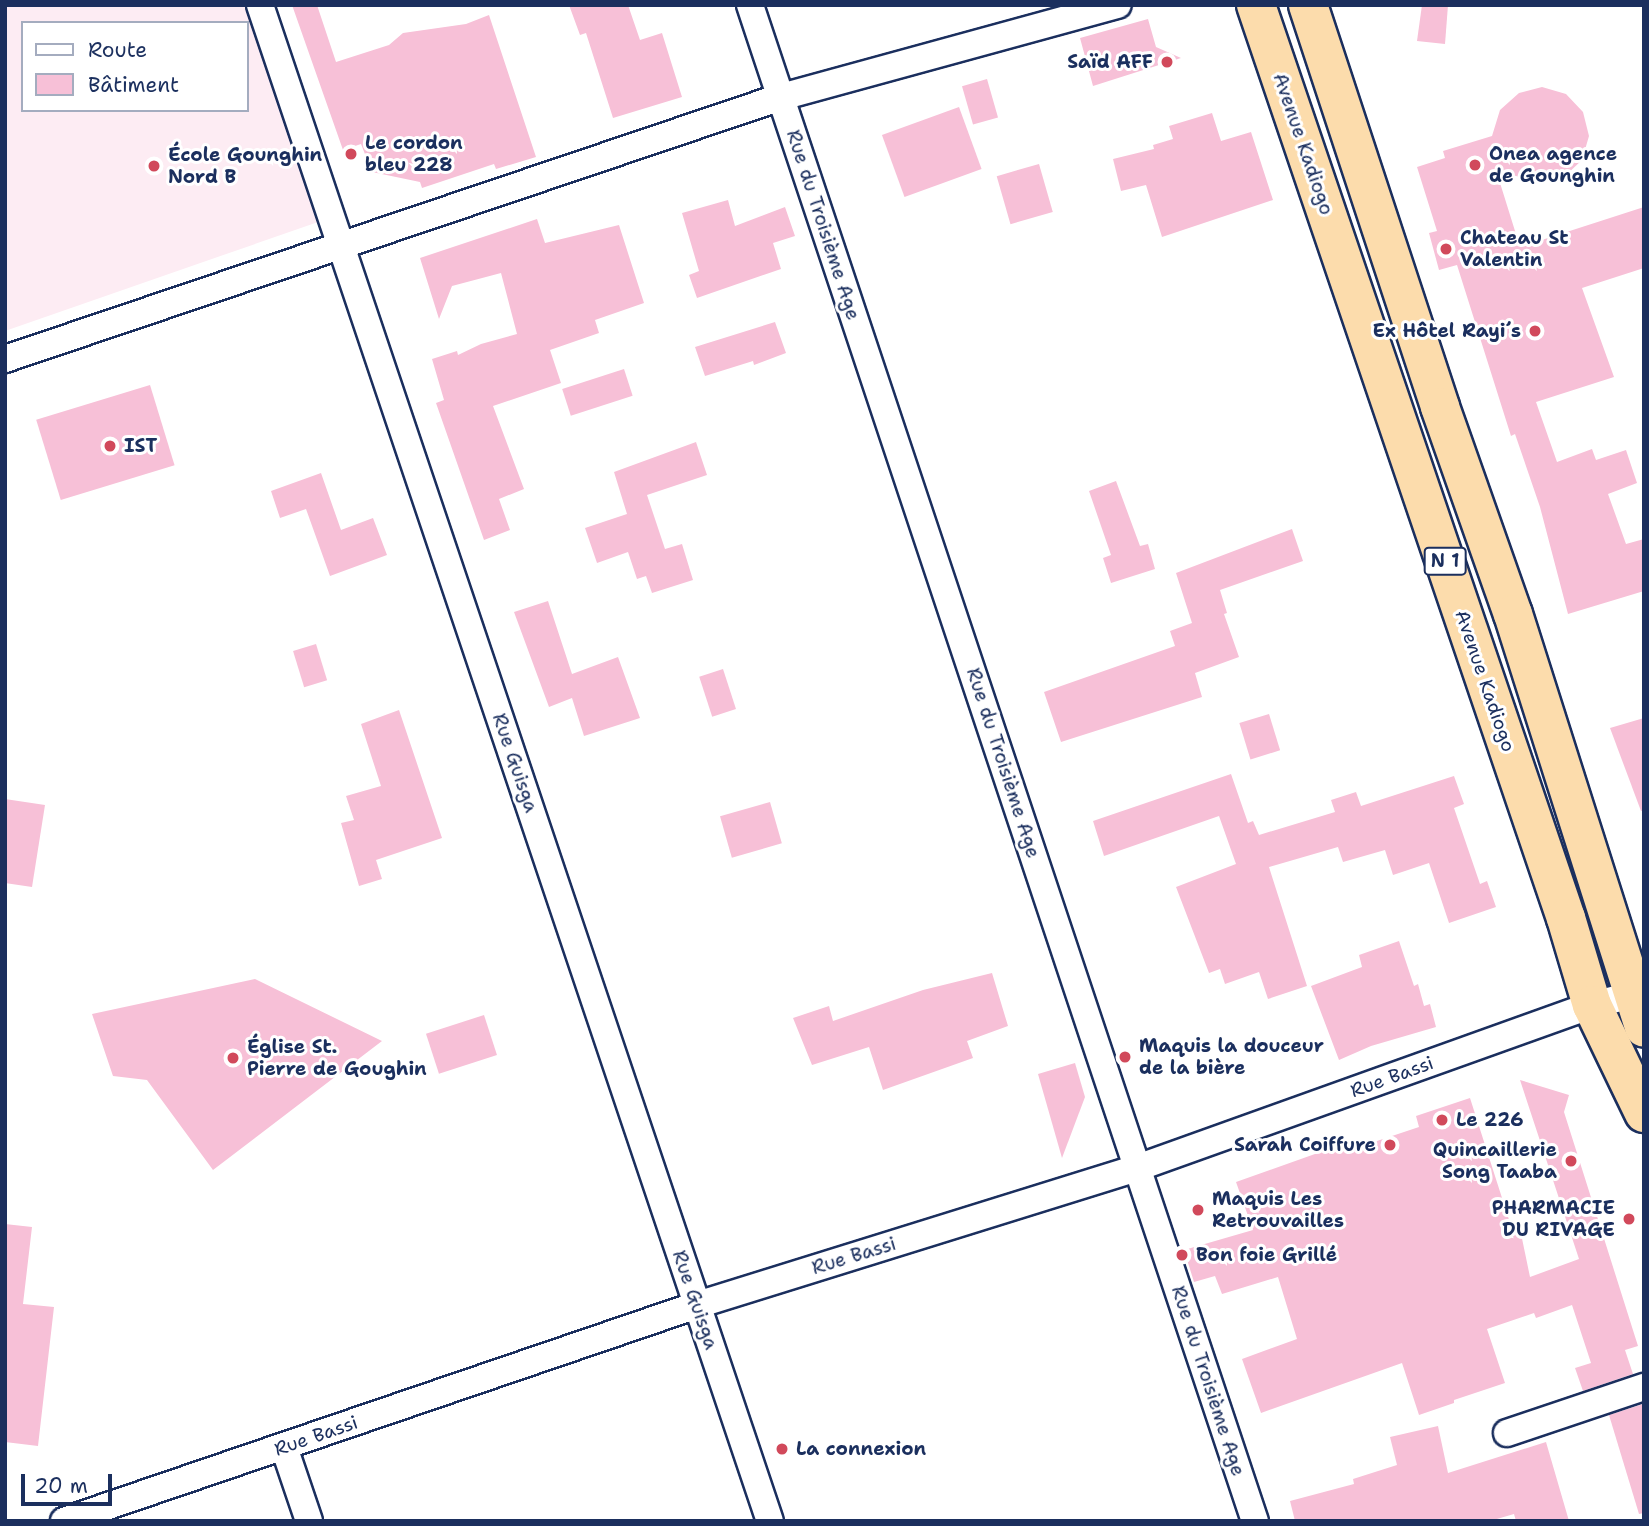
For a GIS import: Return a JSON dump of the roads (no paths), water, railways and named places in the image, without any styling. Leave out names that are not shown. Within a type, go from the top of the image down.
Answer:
[{"type":"highway","name":"Avenue Kadiogo","points":[[1256,5],[1562,905],[1592,1005],[1644,1113]]},
{"type":"highway","name":"N 1","points":[[1308,5],[1440,407],[1513,614],[1640,1005]]},
{"type":"street","name":"Rue Guisga","points":[[260,5],[770,1521]]},
{"type":"street","name":"Rue du Troisième Age","points":[[750,5],[1255,1521]]},
{"type":"street","points":[[5,359],[781,97],[1118,5]]},
{"type":"street","name":"Rue Bassi","points":[[64,1521],[697,1305],[1137,1168],[1592,1005],[1640,1005]]},
{"type":"street","points":[[1507,1433],[1644,1387]]},
{"type":"street","points":[[284,1447],[309,1521]]},
{"type":"place","name":"Saïd AFF","points":[[1167,62]]},
{"type":"place","name":"Le cordon bleu 228","points":[[351,154]]},
{"type":"place","name":"Onea agence de Gounghin","points":[[1475,165]]},
{"type":"place","name":"École Gounghin Nord B","points":[[154,166]]},
{"type":"place","name":"Chateau St Valentin","points":[[1446,249]]},
{"type":"place","name":"Ex Hôtel Rayi´s","points":[[1535,331]]},
{"type":"place","name":"IST","points":[[110,446]]},
{"type":"place","name":"Maquis la douceur de la bière","points":[[1125,1057]]},
{"type":"place","name":"Église St. Pierre de Goughin","points":[[233,1058]]},
{"type":"place","name":"Le 226","points":[[1442,1120]]},
{"type":"place","name":"Sarah Coiffure","points":[[1390,1145]]},
{"type":"place","name":"Quincaillerie Song Taaba","points":[[1571,1161]]},
{"type":"place","name":"Maquis Les Retrouvailles","points":[[1198,1210]]},
{"type":"place","name":"PHARMACIE DU RIVAGE","points":[[1629,1219]]},
{"type":"place","name":"Bon foie Grillé","points":[[1182,1255]]},
{"type":"place","name":"La connexion","points":[[782,1449]]}]
